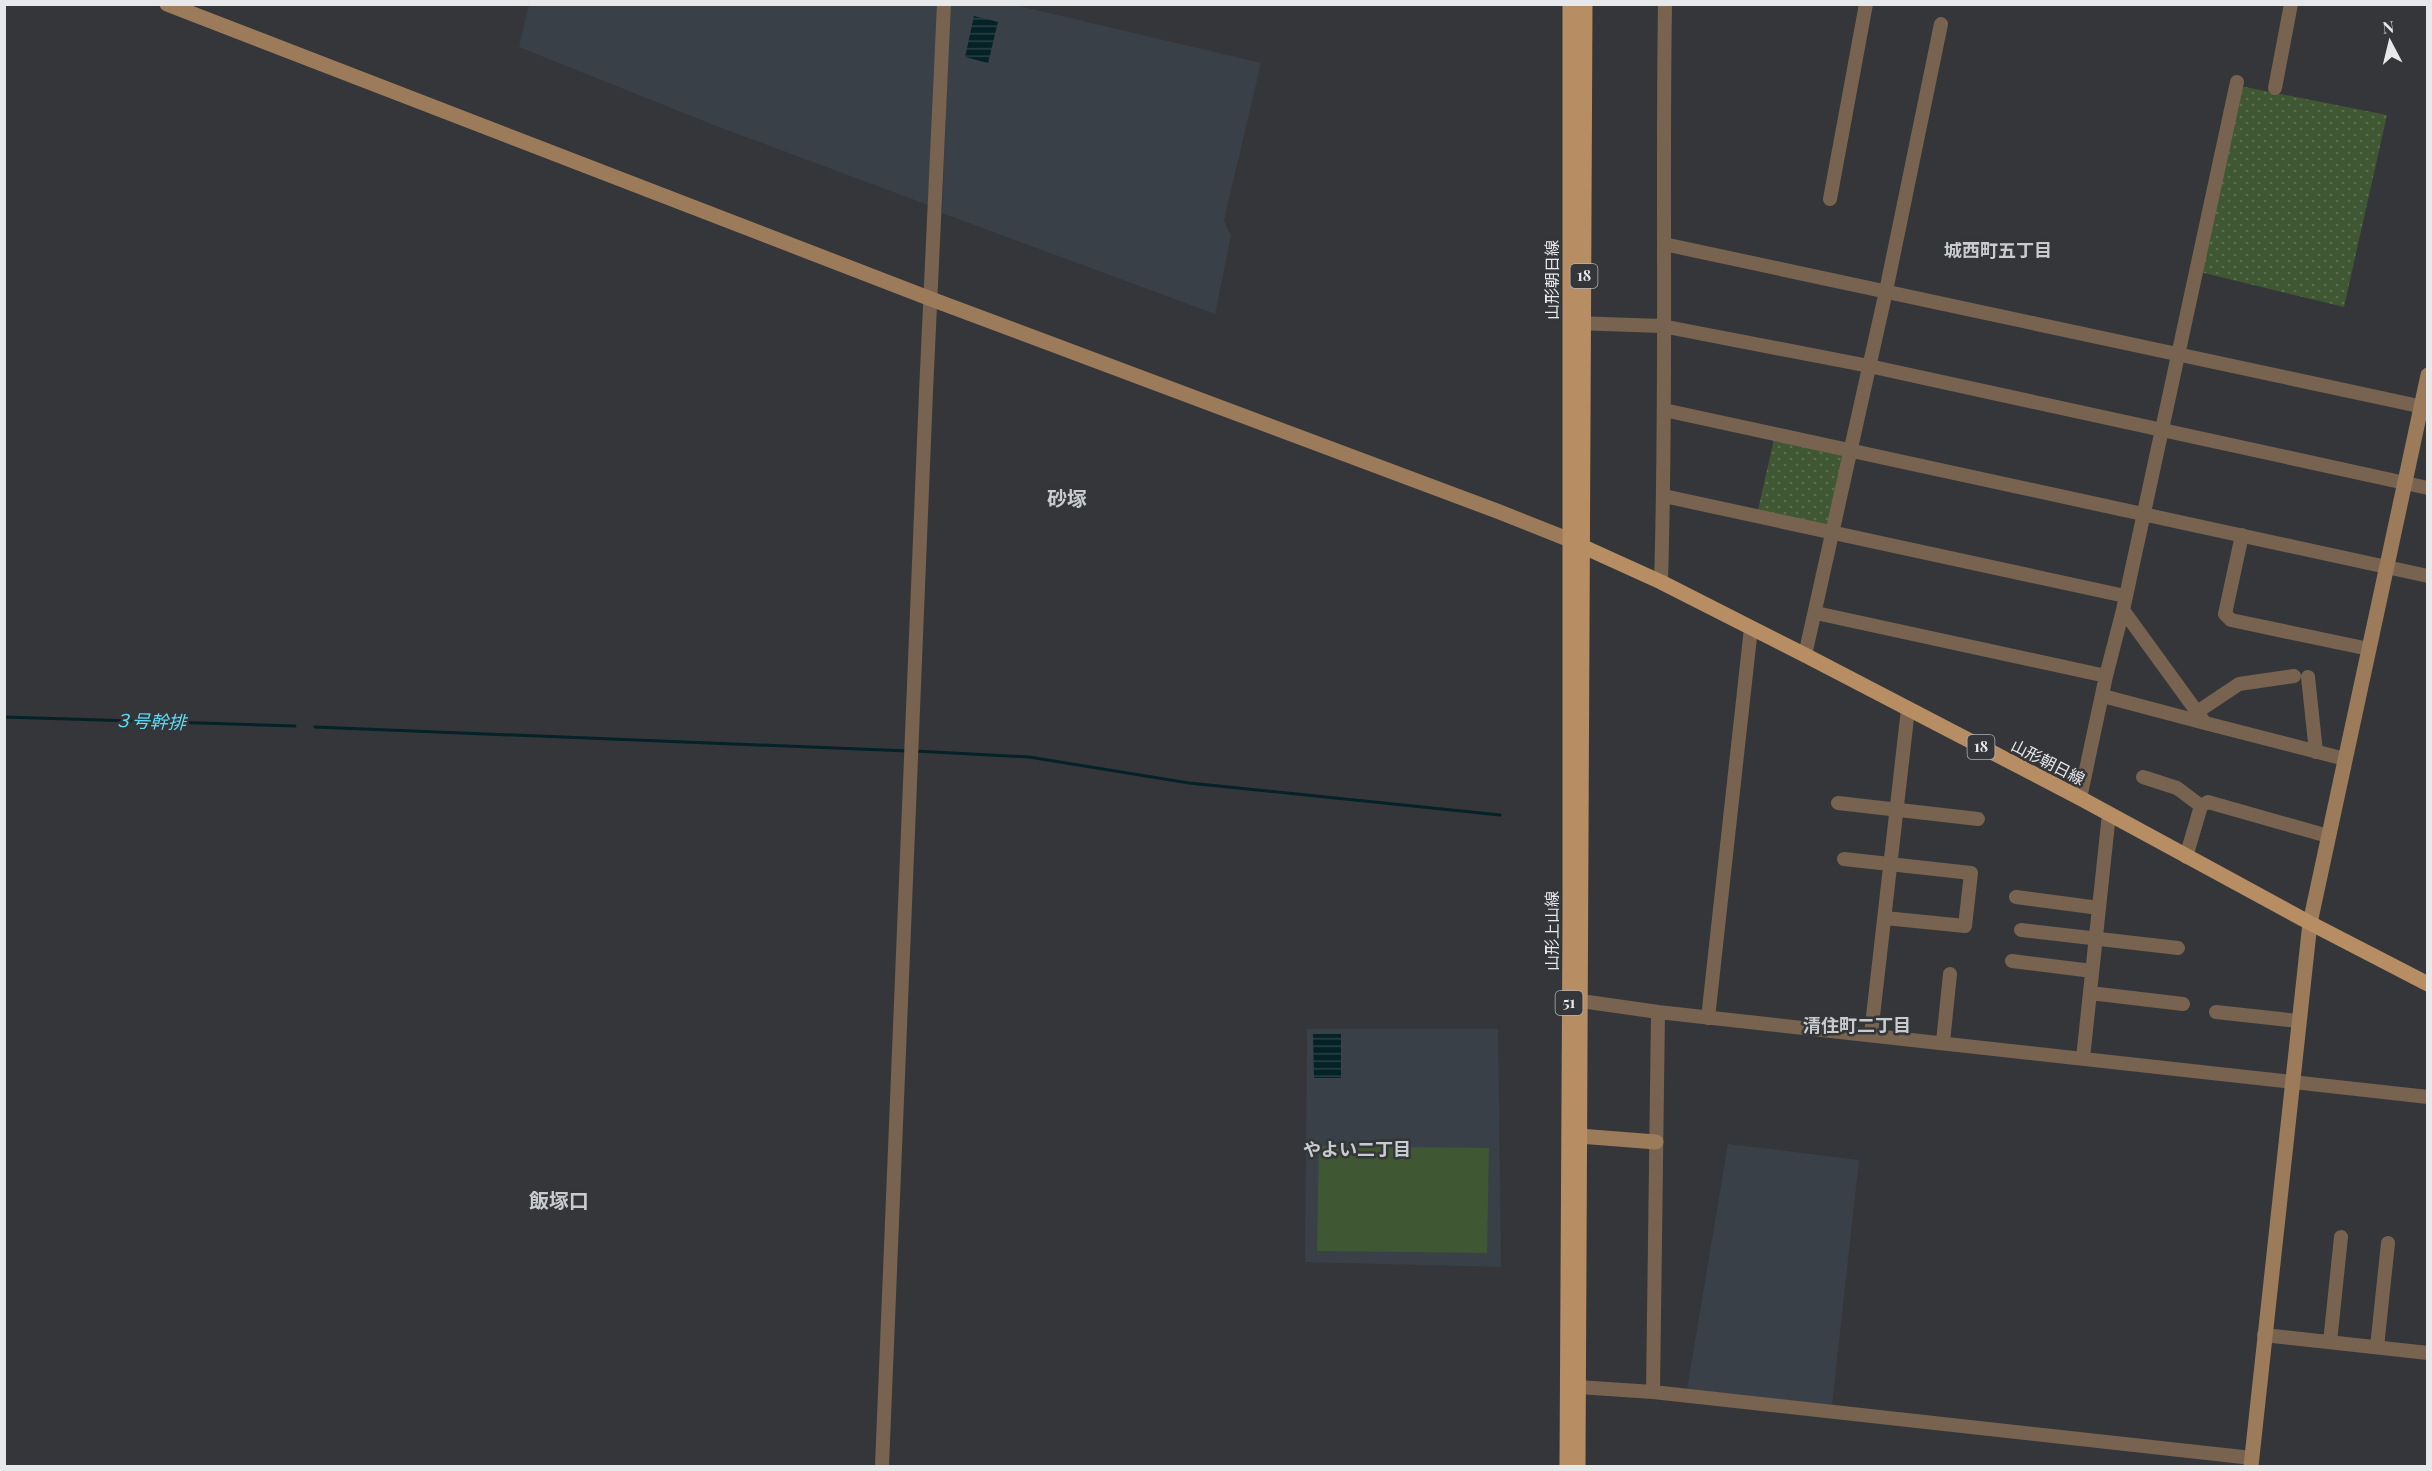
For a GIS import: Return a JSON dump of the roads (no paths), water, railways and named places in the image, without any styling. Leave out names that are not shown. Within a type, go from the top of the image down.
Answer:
[{"type":"main road","name":"山形朝日線","points":[[1570,4],[1577,324],[1577,544],[1661,582],[1805,655],[2080,798],[2427,984]]},
{"type":"main road","name":"山形朝日線","points":[[1577,324],[1585,4]]},
{"type":"main road","name":"山形上山線","points":[[1577,544],[1581,1001],[1578,1467]]},
{"type":"main road","name":"山形上山線","points":[[1566,1467],[1577,544]]},
{"type":"street","points":[[167,4],[932,299],[1475,502],[1577,544]]},
{"type":"street","points":[[882,1467],[910,760],[944,4]]},
{"type":"street","points":[[1661,582],[1664,496],[1662,326],[1665,4]]},
{"type":"street","points":[[1830,199],[1866,4]]},
{"type":"street","points":[[2275,88],[2291,4]]},
{"type":"street","points":[[1805,655],[1887,291],[1941,24]]},
{"type":"street","points":[[2080,798],[2237,82]]},
{"type":"street","points":[[1664,244],[2424,408]]},
{"type":"street","points":[[1577,324],[1662,326],[1869,366],[2427,488]]},
{"type":"street","points":[[1578,1387],[1653,1392],[2251,1462],[2310,923],[2404,483],[2424,408],[2427,375]]},
{"type":"street","points":[[1664,410],[2427,576]]},
{"type":"street","points":[[1664,496],[2126,596]]},
{"type":"street","points":[[2242,535],[2225,614],[2231,620],[2369,649]]},
{"type":"street","points":[[2123,610],[2201,718]]},
{"type":"street","points":[[1816,613],[2106,676]]},
{"type":"street","points":[[1708,1017],[1751,628]]},
{"type":"street","points":[[2201,718],[2239,684],[2301,676],[2316,752]]},
{"type":"street","points":[[2103,696],[2201,718],[2345,759]]},
{"type":"street","points":[[1871,1034],[1908,710]]},
{"type":"street","points":[[2143,777],[2177,788],[2201,806]]},
{"type":"street","points":[[2187,857],[2201,806],[2208,802],[2328,836]]},
{"type":"street","points":[[1838,803],[1978,819]]},
{"type":"street","points":[[2083,1058],[2109,814]]},
{"type":"street","points":[[1844,859],[1971,873],[1965,926],[1885,918]]},
{"type":"street","points":[[2016,897],[2099,908]]},
{"type":"street","points":[[2022,930],[2178,948]]},
{"type":"street","points":[[2012,961],[2092,971]]},
{"type":"street","points":[[1943,1042],[1950,974]]},
{"type":"street","points":[[2090,993],[2183,1004]]},
{"type":"street","points":[[1581,1001],[1658,1012],[1943,1042],[2427,1098]]},
{"type":"street","points":[[1653,1392],[1658,1012]]},
{"type":"street","points":[[2216,1012],[2298,1021]]},
{"type":"street","points":[[1579,1136],[1656,1142]]},
{"type":"street","points":[[2330,1342],[2341,1237]]},
{"type":"street","points":[[2377,1347],[2388,1243]]},
{"type":"street","points":[[2264,1335],[2427,1353]]},
{"type":"water","points":[[974,16],[998,22],[988,63],[965,57]]},
{"type":"water","points":[[1313,1034],[1341,1034],[1341,1078],[1314,1078]]},
{"type":"waterway","name":"３号幹排","points":[[4,717],[295,726]]},
{"type":"waterway","points":[[315,727],[908,751]]},
{"type":"waterway","points":[[915,751],[1029,757],[1189,783],[1500,815]]},
{"type":"district","name":"城西町五丁目","points":[[1998,251]]},
{"type":"district","name":"砂塚","points":[[1067,499]]},
{"type":"district","name":"清住町二丁目","points":[[1857,1026]]},
{"type":"district","name":"やよい二丁目","points":[[1357,1150]]},
{"type":"district","name":"飯塚口","points":[[559,1201]]}]
